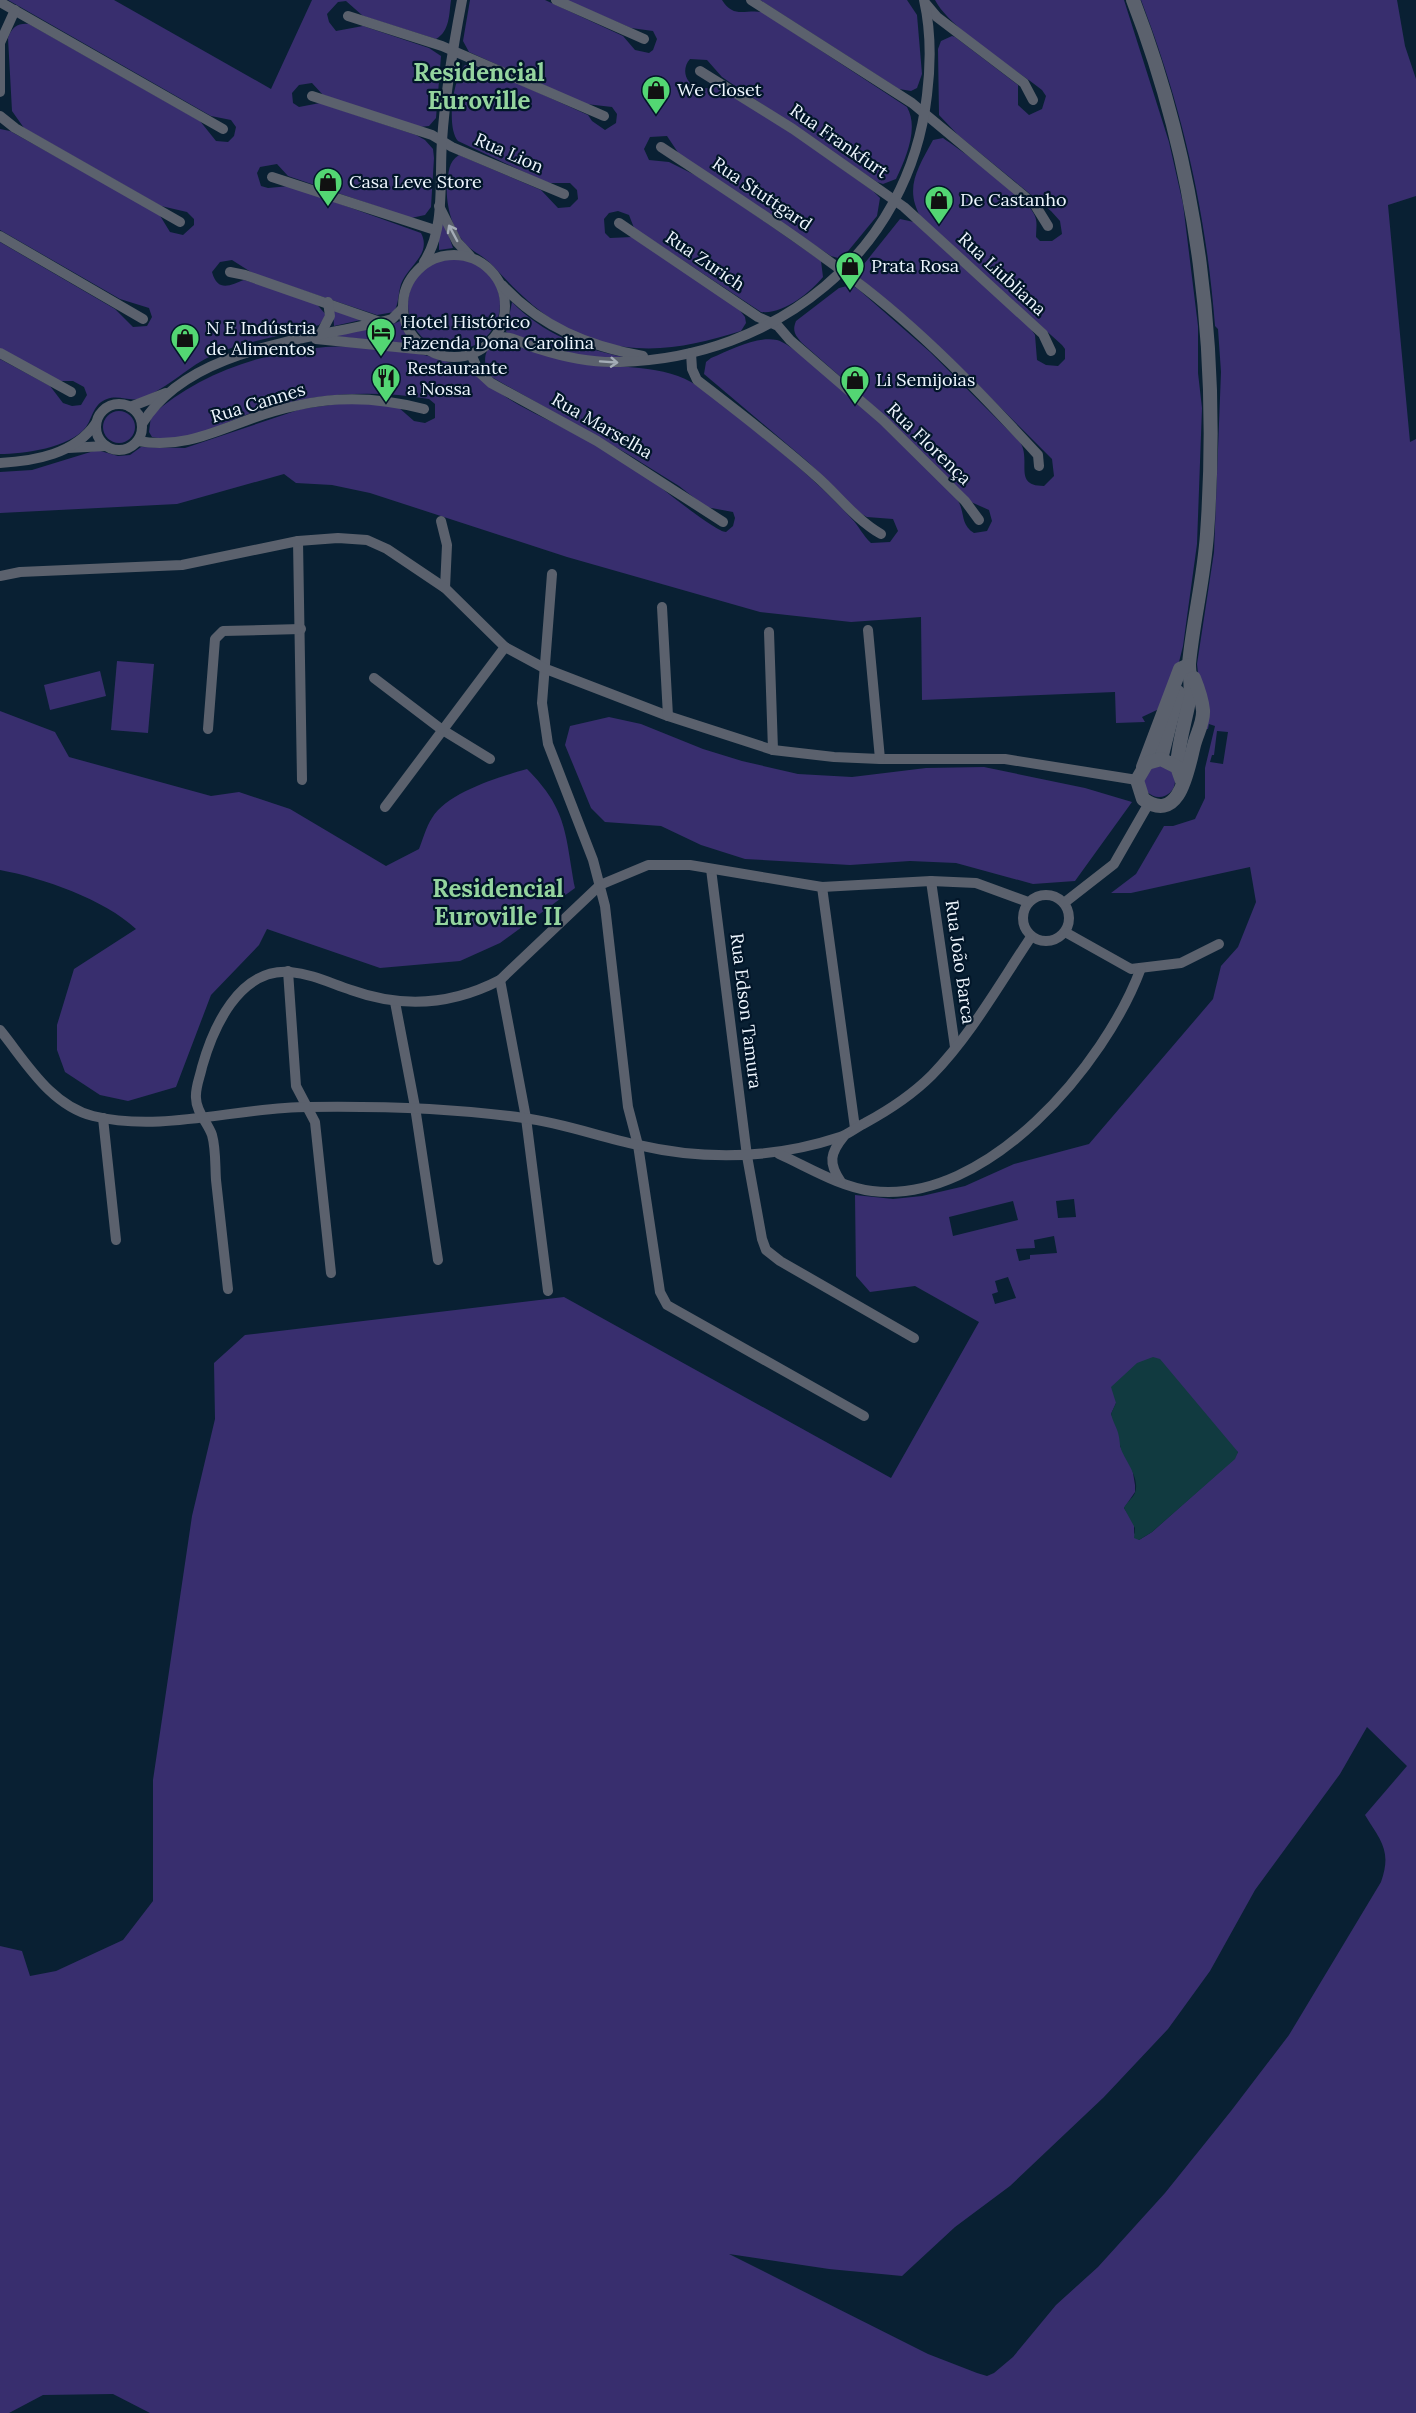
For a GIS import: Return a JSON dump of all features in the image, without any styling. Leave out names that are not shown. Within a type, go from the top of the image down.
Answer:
[{"type":"street","points":[[68,448],[90,431],[102,412],[112,405],[130,407],[165,393],[198,373],[240,355],[392,319],[402,309],[409,280],[431,251],[439,205],[442,141],[452,51],[462,0]]},
{"type":"street","points":[[556,0],[644,39]]},
{"type":"street","points":[[751,0],[840,55],[925,113],[1035,205],[1048,226]]},
{"type":"street","points":[[1133,0],[1160,73],[1180,150],[1197,234],[1204,293],[1210,395],[1208,533],[1189,665],[1190,691],[1171,762],[1183,784]]},
{"type":"street","points":[[492,340],[510,338],[551,352],[607,362],[691,353],[734,340],[773,322],[825,286],[867,246],[896,202],[909,172],[925,113],[930,46],[923,1]]},
{"type":"street","points":[[923,1],[937,16],[1024,83],[1033,100]]},
{"type":"street","points":[[0,2],[223,129]]},
{"type":"street","points":[[0,92],[0,43],[15,10]]},
{"type":"street","points":[[348,16],[452,51],[604,116]]},
{"type":"street","name":"Rua Frankfurt","points":[[700,71],[757,105],[896,202]]},
{"type":"street","name":"Rua Lion","points":[[312,96],[442,141],[564,194]]},
{"type":"street","points":[[0,116],[15,128],[180,222]]},
{"type":"street","name":"Rua Stuttgard","points":[[661,147],[758,211],[842,271],[938,353],[991,404],[1038,455],[1039,466]]},
{"type":"street","points":[[272,177],[435,230]]},
{"type":"street","name":"Rua Liubliana","points":[[896,202],[1043,333],[1051,351]]},
{"type":"street","points":[[439,205],[457,242],[471,257],[492,271],[525,307],[568,336],[624,353],[655,358]]},
{"type":"street","name":"Rua Zurich","points":[[619,223],[759,316],[773,322]]},
{"type":"street","points":[[0,236],[143,319]]},
{"type":"street","points":[[422,265],[447,255],[471,257]]},
{"type":"street","points":[[230,272],[381,322]]},
{"type":"street","points":[[315,337],[429,351],[444,356],[471,354],[492,340],[498,332],[505,312],[503,291],[499,281]]},
{"type":"street","points":[[315,337],[330,316],[328,303]]},
{"type":"street","points":[[402,309],[411,333],[429,351]]},
{"type":"street","name":"Rua Florença","points":[[773,322],[790,340],[883,420],[964,501],[979,520]]},
{"type":"street","points":[[0,353],[71,392]]},
{"type":"street","points":[[691,353],[692,369],[697,380],[758,426],[818,478],[865,525],[881,534]]},
{"type":"street","name":"Rua Marselha","points":[[471,354],[479,372],[491,383],[597,441],[723,522]]},
{"type":"street","points":[[0,463],[29,461],[68,448],[106,446],[123,450],[138,441],[142,424],[165,393]]},
{"type":"street","name":"Rua Cannes","points":[[138,441],[153,444],[184,442],[288,408],[326,400],[366,398],[424,408]]},
{"type":"street","points":[[130,407],[138,414],[142,424]]},
{"type":"street","points":[[96,422],[98,436],[106,446]]},
{"type":"street","points":[[441,521],[447,545],[445,588]]},
{"type":"street","points":[[0,576],[20,572],[182,565],[298,541],[338,538],[367,540],[387,549],[445,588],[505,647],[546,669],[668,716],[773,750],[834,757],[880,759],[1005,759],[1140,774],[1192,751]]},
{"type":"street","points":[[298,541],[302,780]]},
{"type":"street","points":[[552,574],[542,703],[548,744],[600,885],[628,1107],[638,1145],[660,1292],[666,1305],[864,1416]]},
{"type":"street","points":[[662,607],[668,716]]},
{"type":"street","points":[[208,729],[214,639],[224,631],[301,629]]},
{"type":"street","points":[[868,630],[880,759]]},
{"type":"street","points":[[769,632],[773,750]]},
{"type":"street","points":[[385,807],[441,729],[505,647]]},
{"type":"street","points":[[1189,665],[1190,691],[1203,710],[1202,722],[1181,792],[1171,803],[1164,805],[1149,803],[1139,793],[1140,774],[1180,669],[1189,665]]},
{"type":"street","points":[[374,678],[441,729],[490,759]]},
{"type":"street","points":[[1064,903],[1114,864],[1149,803]]},
{"type":"street","points":[[228,1289],[212,1135],[196,1100],[197,1086],[210,1039],[228,1006],[248,986],[269,975],[288,971],[318,977],[350,990],[395,1002],[432,1001],[479,991],[500,980],[545,940],[600,885],[648,865],[690,865],[822,887],[931,881],[976,883],[1028,902]]},
{"type":"street","name":"Rua Edson Tamura","points":[[711,869],[747,1156],[766,1250],[780,1261],[914,1338]]},
{"type":"street","name":"Rua João Barca","points":[[931,881],[955,1047]]},
{"type":"street","points":[[822,887],[855,1128]]},
{"type":"street","points":[[1042,895],[1050,895],[1064,903],[1069,914],[1065,932],[1060,937],[1046,942],[1031,937],[1023,924],[1022,916],[1028,902],[1042,895]]},
{"type":"street","points":[[1065,932],[1131,969],[1181,963],[1219,944]]},
{"type":"street","points":[[841,1182],[832,1167],[832,1151],[844,1136],[889,1110],[931,1076],[955,1047],[1031,937]]},
{"type":"street","points":[[779,1154],[841,1182],[872,1191],[910,1191],[938,1184],[992,1159],[1047,1109],[1093,1059],[1131,993],[1141,968]]},
{"type":"street","points":[[288,971],[296,1086],[315,1122],[331,1273]]},
{"type":"street","points":[[500,980],[526,1118],[548,1291]]},
{"type":"street","points":[[395,1002],[415,1107],[438,1260]]},
{"type":"street","points":[[0,1030],[57,1099],[76,1111],[104,1118],[164,1122],[306,1107],[415,1107],[526,1118],[577,1128],[638,1145],[688,1154],[727,1157],[779,1154],[844,1136]]},
{"type":"street","points":[[104,1118],[117,1240]]},
{"type":"shaded area","points":[[8,0],[114,0],[271,89],[312,0],[451,0],[446,27],[441,36],[436,39],[363,16],[346,1],[338,2],[327,14],[329,22],[336,31],[363,26],[429,48],[441,56],[436,118],[429,126],[420,127],[323,95],[312,83],[299,85],[292,93],[293,103],[299,107],[320,103],[425,140],[433,149],[434,158],[431,207],[425,215],[411,218],[288,176],[277,164],[260,167],[257,173],[261,186],[268,188],[290,186],[421,233],[424,247],[401,284],[394,312],[377,315],[254,274],[232,260],[220,262],[212,272],[218,283],[226,286],[244,280],[314,301],[327,316],[319,325],[222,351],[192,367],[148,396],[138,399],[111,398],[102,401],[79,434],[58,445],[21,453],[0,454],[0,359],[50,386],[63,403],[72,406],[81,405],[87,395],[84,387],[73,381],[58,381],[0,348],[0,242],[115,309],[133,327],[147,326],[152,317],[149,308],[120,299],[0,230],[0,129],[10,131],[159,214],[170,232],[183,235],[194,225],[194,219],[187,212],[161,206],[24,128],[12,111],[8,38],[11,31],[16,26],[29,24],[200,121],[216,141],[228,142],[234,136],[236,127],[231,120],[211,116]]},
{"type":"shaded area","points":[[470,0],[545,0],[623,36],[635,50],[649,53],[653,50],[657,39],[653,31],[631,28],[566,0],[722,0],[726,6],[735,11],[762,12],[907,107],[912,124],[907,153],[896,179],[883,184],[877,182],[722,77],[707,60],[690,59],[685,72],[690,83],[702,88],[719,87],[793,134],[873,191],[880,198],[877,216],[844,256],[838,258],[831,256],[679,154],[667,136],[650,137],[644,149],[649,160],[669,162],[705,180],[821,261],[823,277],[795,302],[778,310],[761,312],[634,228],[629,215],[618,211],[609,213],[604,219],[605,233],[610,238],[632,237],[738,308],[745,317],[746,323],[741,331],[688,345],[635,348],[598,341],[567,328],[540,311],[459,236],[449,210],[447,183],[453,161],[459,155],[541,190],[558,208],[570,207],[578,199],[577,190],[570,183],[550,183],[541,180],[458,141],[452,125],[452,103],[457,80],[465,65],[488,70],[588,115],[592,121],[605,130],[616,123],[617,114],[612,107],[586,104],[469,52],[463,41]]},
{"type":"shaded area","points":[[760,0],[907,0],[917,15],[922,74],[917,88],[911,91],[899,89]]},
{"type":"shaded area","points":[[935,0],[1124,0],[1169,142],[1183,204],[1198,326],[1198,373],[1202,408],[1197,544],[1183,646],[1178,666],[1159,709],[1142,717],[1145,722],[1116,723],[1115,692],[922,700],[921,617],[851,622],[760,612],[567,557],[370,493],[332,485],[296,483],[284,474],[177,504],[0,513],[0,472],[32,470],[97,450],[118,456],[130,455],[141,447],[185,448],[301,409],[352,402],[398,407],[414,421],[425,423],[435,418],[435,404],[429,399],[386,394],[342,394],[278,405],[180,438],[152,437],[149,432],[151,416],[182,392],[217,374],[255,360],[295,351],[336,346],[377,347],[417,353],[454,364],[519,405],[627,463],[720,530],[726,532],[733,526],[735,518],[733,512],[706,507],[679,486],[626,453],[488,375],[485,362],[486,353],[491,346],[501,342],[566,360],[648,369],[678,376],[691,382],[721,403],[802,470],[839,505],[871,543],[890,542],[898,531],[893,519],[867,517],[858,512],[808,462],[704,374],[706,362],[711,358],[743,344],[769,339],[777,340],[790,347],[838,385],[944,484],[959,503],[969,529],[974,533],[987,531],[992,521],[989,510],[971,502],[867,400],[802,343],[794,330],[796,321],[839,288],[851,285],[930,352],[1020,442],[1028,482],[1044,486],[1054,476],[1052,459],[953,360],[860,278],[860,269],[900,219],[914,222],[1029,326],[1035,335],[1037,360],[1046,365],[1058,366],[1065,359],[1065,349],[1062,345],[922,219],[916,208],[913,188],[918,169],[933,140],[943,138],[1019,196],[1035,217],[1036,237],[1040,241],[1052,241],[1062,234],[1060,221],[1051,211],[958,135],[939,115],[938,49],[941,41],[955,37],[1018,85],[1018,105],[1029,115],[1042,109],[1046,96],[1042,90],[954,23]]},
{"type":"shaded area","points":[[1141,0],[1397,0],[1405,46],[1416,79],[1416,196],[1388,205],[1410,442],[1416,439],[1416,2413],[150,2413],[113,2394],[43,2395],[9,2413],[0,2413],[0,1946],[22,1951],[30,1976],[56,1971],[123,1940],[153,1901],[153,1780],[192,1516],[215,1419],[214,1363],[245,1335],[564,1297],[891,1478],[979,1322],[915,1286],[870,1292],[856,1276],[855,1195],[893,1199],[922,1196],[965,1186],[1014,1164],[1089,1144],[1213,999],[1221,966],[1238,947],[1256,902],[1250,867],[1131,893],[1111,893],[1136,874],[1164,826],[1173,826],[1195,819],[1205,798],[1205,768],[1215,726],[1209,724],[1208,729],[1204,729],[1197,664],[1214,552],[1221,372],[1218,329],[1215,326],[1205,242],[1190,160],[1156,40]],"holes":[[[1217,731],[1228,732],[1223,764],[1210,762],[1214,755]],[[1074,1199],[1076,1217],[1058,1218],[1056,1201]],[[1013,1201],[1018,1220],[953,1236],[949,1217]],[[1054,1236],[1057,1253],[1030,1255],[1030,1259],[1019,1261],[1016,1249],[1035,1248],[1034,1240]],[[1008,1277],[1016,1298],[995,1304],[992,1294],[998,1292],[995,1281]],[[1116,1403],[1238,1452],[1234,1459],[1152,1532],[1139,1540],[1134,1533],[1134,1523],[1124,1508],[1135,1492],[1135,1485],[1132,1467],[1120,1446],[1120,1432],[1111,1414]],[[1367,1727],[1407,1766],[1365,1815],[1380,1839],[1385,1854],[1381,1882],[1289,2035],[1231,2111],[1165,2193],[1098,2267],[1056,2305],[1013,2357],[994,2373],[987,2376],[928,2354],[729,2254],[829,2269],[902,2276],[955,2227],[1010,2186],[1104,2097],[1168,2029],[1210,1971],[1255,1890],[1340,1774]]]},
{"type":"shaded area","points":[[444,222],[453,248],[439,250],[439,223]]},
{"type":"shaded area","points":[[454,258],[471,262],[486,272],[496,287],[500,304],[496,321],[486,336],[471,346],[454,350],[437,346],[422,336],[412,321],[408,304],[412,287],[422,272],[437,262]]},
{"type":"shaded area","points":[[512,302],[536,323],[564,338],[624,357],[579,356],[533,343],[506,332]]},
{"type":"shaded area","points":[[333,309],[361,320],[334,326]]},
{"type":"shaded area","points":[[400,321],[412,344],[332,336],[391,325]]},
{"type":"shaded area","points":[[119,411],[130,416],[135,427],[130,438],[119,443],[108,438],[103,427],[108,416]]},
{"type":"shaded area","points":[[117,661],[154,664],[148,733],[111,730]]},
{"type":"shaded area","points":[[100,671],[106,696],[50,710],[44,685]]},
{"type":"shaded area","points":[[0,711],[55,732],[69,757],[211,796],[239,792],[290,809],[386,866],[419,849],[432,818],[450,800],[475,787],[527,769],[558,810],[566,837],[575,888],[500,943],[460,961],[380,968],[267,929],[259,945],[211,995],[176,1087],[128,1101],[100,1095],[65,1072],[57,1050],[57,1025],[74,969],[136,929],[107,908],[72,891],[35,878],[0,870]]},
{"type":"shaded area","points":[[609,717],[641,724],[703,749],[742,761],[798,774],[852,777],[926,768],[984,767],[1085,788],[1132,802],[1075,881],[1033,884],[956,863],[910,861],[850,865],[745,859],[701,845],[661,826],[605,822],[591,808],[565,745],[570,726]]},
{"type":"shaded area","points":[[1159,765],[1170,770],[1175,781],[1170,792],[1159,797],[1148,792],[1143,781],[1148,770]]},
{"type":"shaded area","points":[[1153,1357],[1160,1359],[1238,1452],[1235,1459],[1152,1532],[1139,1540],[1134,1538],[1135,1528],[1124,1508],[1135,1493],[1136,1487],[1133,1474],[1121,1450],[1118,1432],[1111,1414],[1116,1403],[1111,1387],[1137,1363]]},
{"type":"place","name":"We Closet","points":[[656,116]]},
{"type":"place","name":"Casa Leve Store","points":[[328,208]]},
{"type":"place","name":"De Castanho","points":[[939,226]]},
{"type":"place","name":"Prata Rosa","points":[[850,292]]},
{"type":"place","name":"Hotel Histórico Fazenda Dona Carolina","points":[[381,358]]},
{"type":"place","name":"N E Indústria de Alimentos","points":[[185,364]]},
{"type":"place","name":"Restaurante a Nossa","points":[[386,404]]},
{"type":"place","name":"Li Semijoias","points":[[855,406]]},
{"type":"district","name":"Residencial Euroville","points":[[479,87]]},
{"type":"district","name":"Residencial Euroville II","points":[[498,903]]}]
